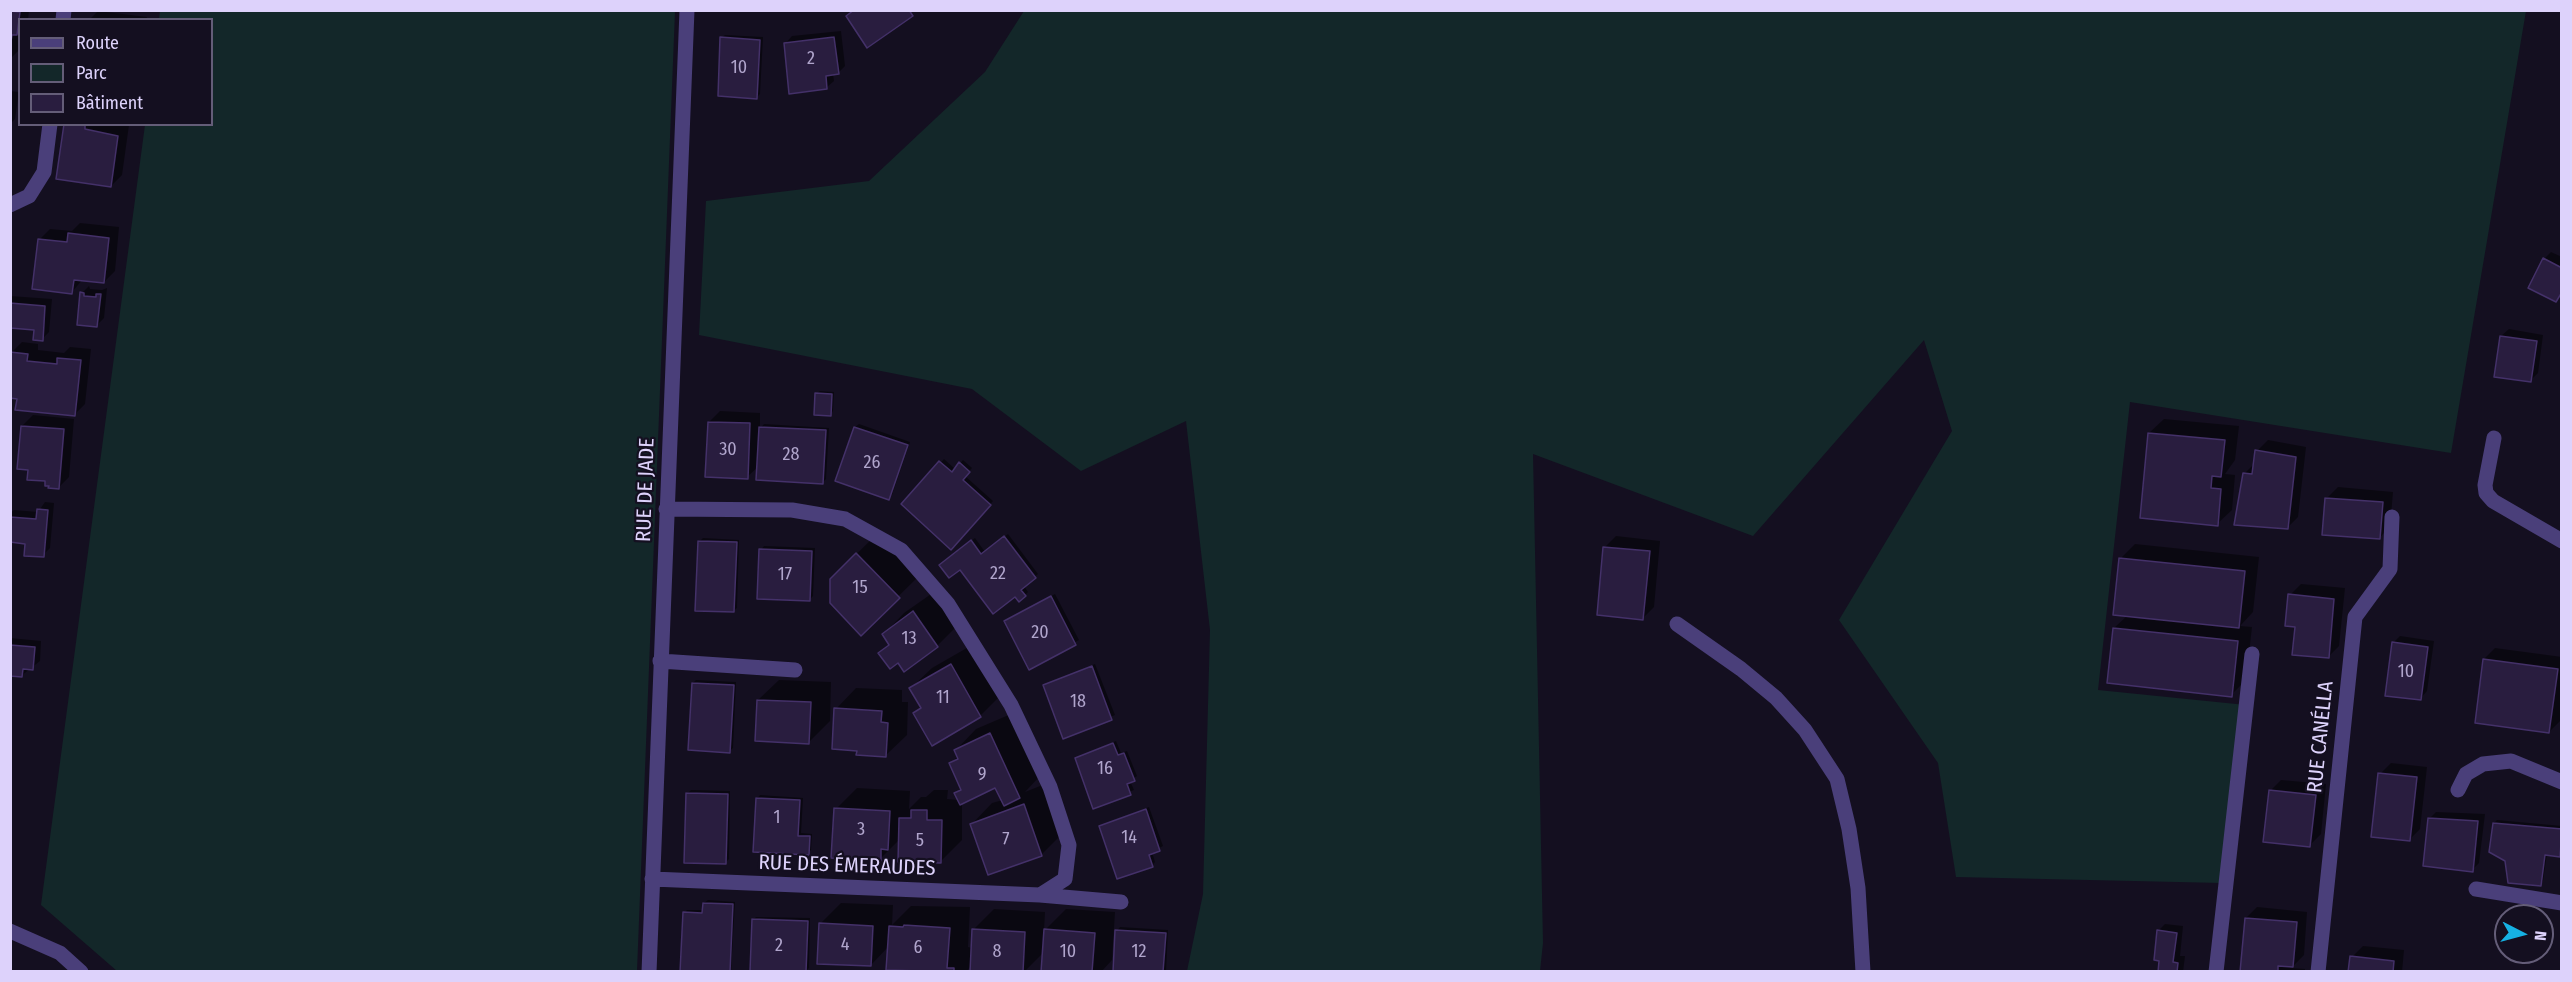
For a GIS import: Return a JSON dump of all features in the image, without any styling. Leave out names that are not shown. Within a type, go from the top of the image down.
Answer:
[{"type":"street","name":"RUE DE JADE","points":[[649,972],[687,10]]},
{"type":"street","points":[[10,206],[29,196],[44,172],[50,126]]},
{"type":"street","points":[[2494,438],[2485,485],[2486,493],[2493,501],[2562,541]]},
{"type":"street","points":[[666,509],[792,510],[845,519],[901,550],[948,604],[1011,705],[1050,787],[1069,845],[1065,879],[1040,896]]},
{"type":"street","name":"RUE CANÉLLA","points":[[2318,972],[2355,617],[2390,569],[2392,517]]},
{"type":"street","points":[[1677,624],[1741,669],[1776,698],[1805,730],[1837,780],[1849,829],[1858,888],[1863,972]]},
{"type":"street","points":[[2216,972],[2252,654]]},
{"type":"street","points":[[660,661],[795,670]]},
{"type":"street","points":[[2458,790],[2466,774],[2483,764],[2511,761],[2562,782]]},
{"type":"street","name":"RUE DES ÉMERAUDES","points":[[652,879],[1040,896],[1121,902]]},
{"type":"street","points":[[2476,890],[2562,903]]},
{"type":"street","points":[[10,931],[60,952],[81,972]]},
{"type":"green space","points":[[160,11],[675,11],[637,971],[117,971],[41,905],[145,126],[213,126],[213,18],[159,18]]},
{"type":"green space","points":[[1024,11],[2526,11],[2451,453],[2130,402],[2098,690],[2246,705],[2222,883],[1956,877],[1938,763],[1839,620],[1952,431],[1924,340],[1753,536],[1533,454],[1543,943],[1540,971],[1187,971],[1203,894],[1210,630],[1186,421],[1081,471],[972,389],[699,335],[706,201],[869,181],[985,72]]},
{"type":"building","points":[[854,10],[909,10],[913,16],[867,48],[846,16]]},
{"type":"building","points":[[10,11],[20,12],[17,35],[12,35],[10,48]]},
{"type":"building","points":[[720,37],[760,40],[757,99],[718,96]]},
{"type":"building","points":[[834,37],[839,74],[826,76],[827,89],[789,94],[784,43]]},
{"type":"building","points":[[64,126],[85,126],[85,129],[118,136],[111,187],[56,179]]},
{"type":"building","points":[[68,233],[109,238],[104,283],[74,280],[72,294],[32,289],[38,239],[67,242]]},
{"type":"building","points":[[2543,258],[2562,268],[2562,292],[2556,302],[2528,288]]},
{"type":"building","points":[[80,292],[84,293],[84,296],[96,297],[96,294],[101,294],[97,327],[77,325]]},
{"type":"building","points":[[10,303],[45,306],[43,341],[33,340],[34,330],[10,328]]},
{"type":"building","points":[[2500,336],[2537,341],[2531,382],[2494,377]]},
{"type":"building","points":[[10,352],[28,354],[27,361],[57,364],[57,358],[81,360],[75,416],[15,410],[17,399],[10,398]]},
{"type":"building","points":[[815,393],[832,394],[831,416],[814,415]]},
{"type":"building","points":[[708,422],[750,423],[748,479],[705,477]]},
{"type":"building","points":[[21,426],[64,429],[59,489],[48,488],[49,486],[45,486],[45,481],[27,480],[28,470],[17,469]]},
{"type":"building","points":[[759,427],[826,430],[823,484],[756,480]]},
{"type":"building","points":[[854,427],[908,445],[889,500],[835,481]]},
{"type":"building","points":[[2148,433],[2225,440],[2221,477],[2212,476],[2211,488],[2221,489],[2218,526],[2140,518]]},
{"type":"building","points":[[2255,450],[2296,457],[2288,529],[2234,525],[2243,473],[2252,474]]},
{"type":"building","points":[[939,461],[952,472],[959,462],[970,472],[963,480],[991,505],[951,550],[901,504]]},
{"type":"building","points":[[2325,498],[2383,502],[2380,539],[2322,535]]},
{"type":"building","points":[[37,509],[48,510],[44,557],[24,556],[25,544],[10,542],[10,517],[36,519]]},
{"type":"building","points":[[1004,536],[1036,578],[1021,590],[1026,596],[1019,602],[1015,597],[993,614],[960,570],[949,578],[939,565],[971,540],[981,554]]},
{"type":"building","points":[[698,541],[737,542],[734,612],[695,611]]},
{"type":"building","points":[[1603,547],[1650,551],[1643,620],[1597,615]]},
{"type":"building","points":[[759,549],[812,551],[810,601],[757,599]]},
{"type":"building","points":[[856,553],[900,598],[861,636],[830,603],[830,579]]},
{"type":"building","points":[[2119,558],[2245,571],[2239,628],[2113,615]]},
{"type":"building","points":[[2288,594],[2334,599],[2329,658],[2292,655],[2295,627],[2285,626]]},
{"type":"building","points":[[1051,596],[1076,645],[1029,670],[1004,621]]},
{"type":"building","points":[[913,611],[938,647],[904,672],[898,663],[890,669],[878,653],[889,645],[882,634]]},
{"type":"building","points":[[2113,628],[2238,641],[2232,697],[2107,683]]},
{"type":"building","points":[[2392,642],[2428,647],[2421,700],[2385,696]]},
{"type":"building","points":[[10,645],[35,647],[33,670],[23,669],[22,677],[10,676]]},
{"type":"building","points":[[2483,659],[2558,669],[2549,733],[2475,723]]},
{"type":"building","points":[[951,664],[981,717],[932,746],[913,713],[921,708],[909,688]]},
{"type":"building","points":[[1092,666],[1112,720],[1063,739],[1043,685]]},
{"type":"building","points":[[692,683],[734,685],[730,753],[688,750]]},
{"type":"building","points":[[757,700],[811,702],[809,744],[755,741]]},
{"type":"building","points":[[834,708],[882,711],[881,722],[888,723],[886,757],[856,755],[857,751],[832,749]]},
{"type":"building","points":[[990,733],[1020,798],[1004,806],[995,788],[960,805],[954,793],[961,790],[949,763],[958,759],[954,750]]},
{"type":"building","points":[[1113,743],[1118,755],[1124,753],[1135,781],[1127,784],[1131,795],[1093,809],[1075,758]]},
{"type":"building","points":[[2378,773],[2417,777],[2410,841],[2371,837]]},
{"type":"building","points":[[2269,790],[2316,795],[2310,847],[2263,842]]},
{"type":"building","points":[[686,793],[728,794],[726,864],[684,863]]},
{"type":"building","points":[[756,798],[800,800],[798,836],[810,836],[809,855],[753,852]]},
{"type":"building","points":[[1024,804],[1042,856],[988,875],[970,824]]},
{"type":"building","points":[[834,808],[890,811],[888,850],[881,849],[881,861],[831,858]]},
{"type":"building","points":[[1146,809],[1160,851],[1149,855],[1153,867],[1117,879],[1099,826]]},
{"type":"building","points":[[911,810],[927,810],[927,820],[942,820],[941,863],[898,862],[899,818],[911,818]]},
{"type":"building","points":[[2428,818],[2478,821],[2473,872],[2423,866]]},
{"type":"building","points":[[2493,823],[2562,829],[2560,857],[2545,855],[2541,886],[2508,883],[2505,861],[2489,852]]},
{"type":"building","points":[[703,903],[733,904],[730,972],[680,972],[683,912],[702,913]]},
{"type":"building","points":[[2245,918],[2297,922],[2293,967],[2278,966],[2278,972],[2240,972]]},
{"type":"building","points":[[752,919],[808,921],[806,972],[750,971]]},
{"type":"building","points":[[819,923],[873,926],[871,966],[817,964]]},
{"type":"building","points":[[904,925],[950,928],[947,968],[954,968],[954,972],[886,970],[889,926],[903,927]]},
{"type":"building","points":[[972,929],[1025,932],[1023,972],[970,972]]},
{"type":"building","points":[[1044,929],[1095,933],[1092,972],[1041,972]]},
{"type":"building","points":[[1115,930],[1166,933],[1163,972],[1113,972]]},
{"type":"building","points":[[2157,930],[2177,933],[2173,962],[2178,963],[2177,972],[2158,972],[2159,961],[2154,960]]},
{"type":"building","points":[[2350,956],[2394,961],[2393,972],[2348,972]]}]
